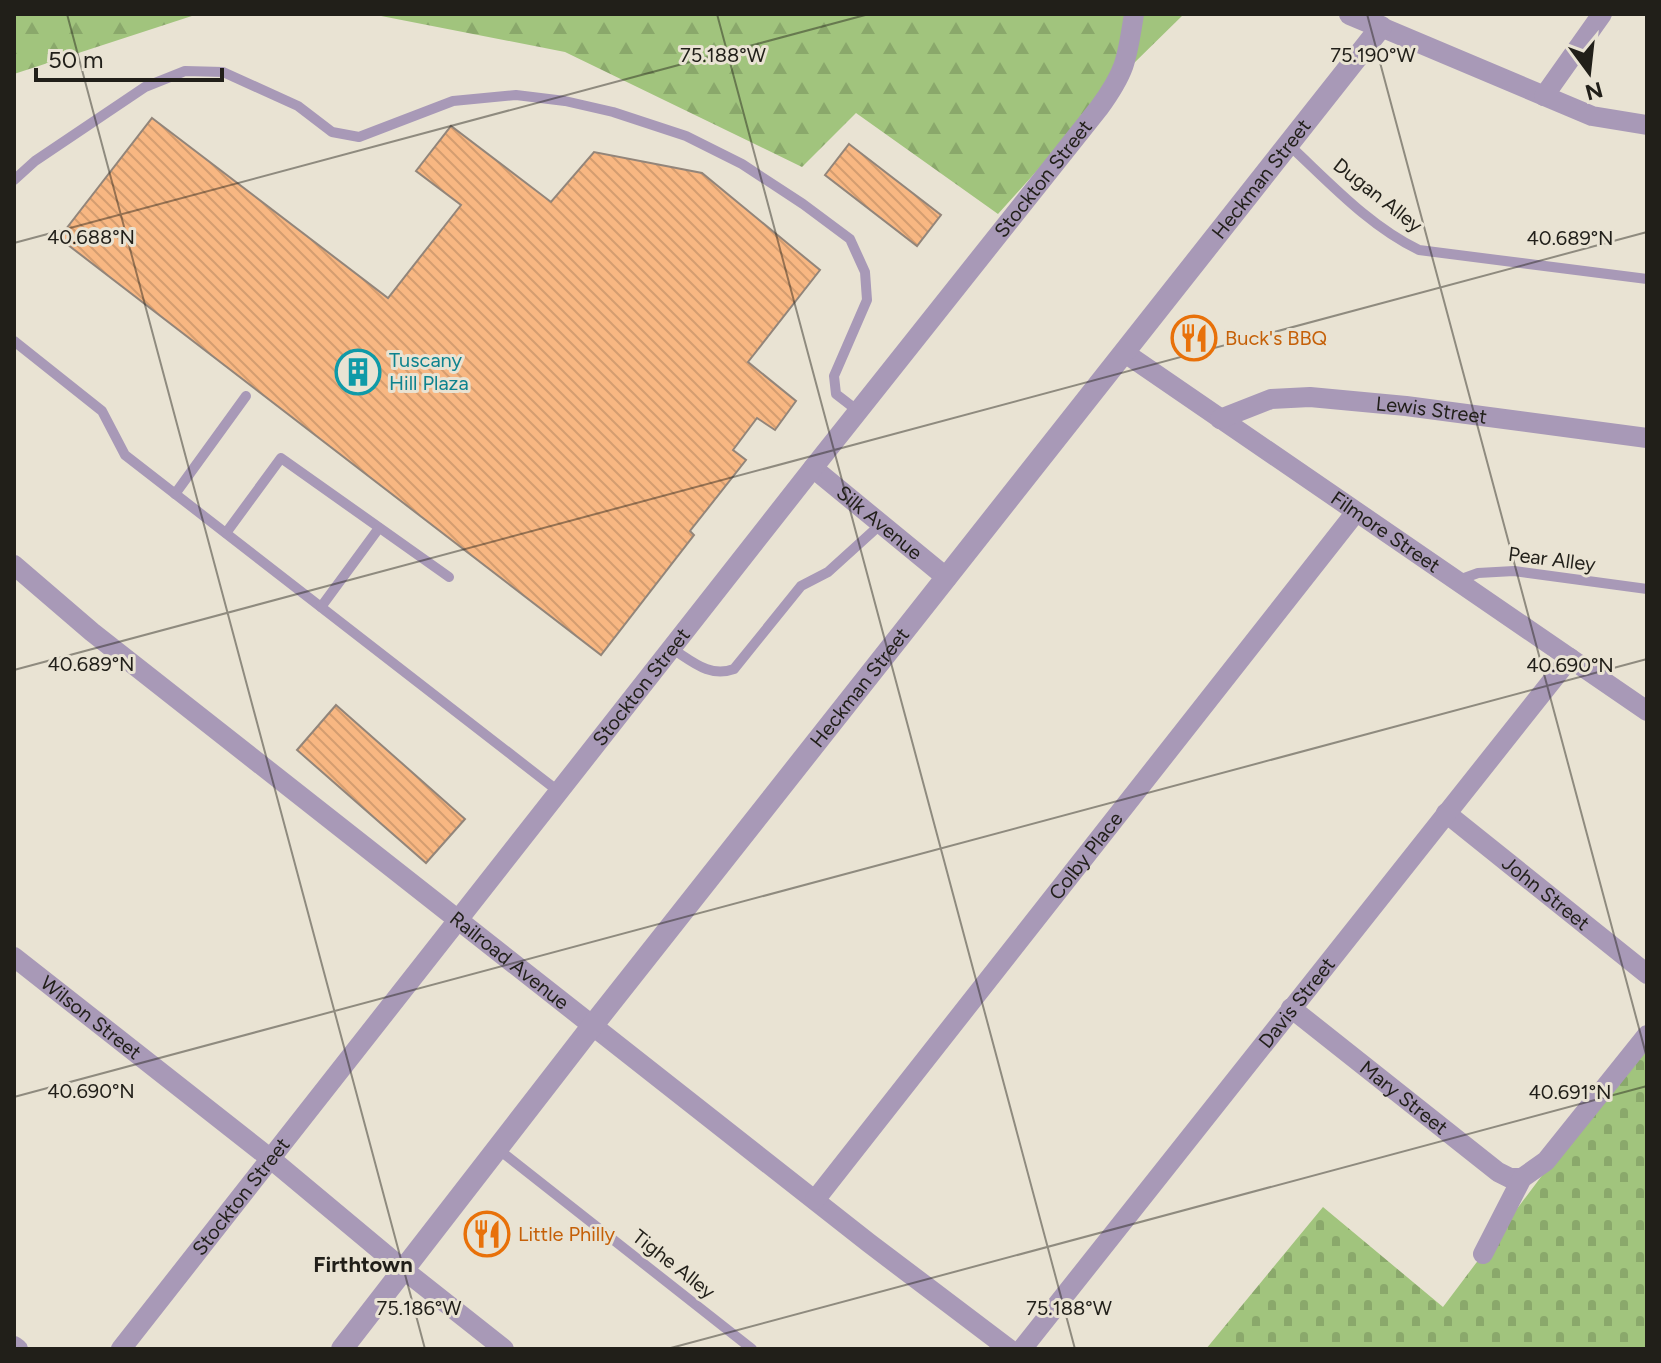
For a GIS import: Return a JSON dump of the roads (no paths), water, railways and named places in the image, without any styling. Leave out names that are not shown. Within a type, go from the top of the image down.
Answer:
[{"type":"street","name":"Stockton Street","points":[[121,1349],[1117,83],[1126,64],[1134,14]]},
{"type":"street","points":[[1350,14],[1592,116],[1647,125]]},
{"type":"street","points":[[1544,96],[1602,14]]},
{"type":"street","name":"Heckman Street","points":[[342,1349],[593,1025],[1381,27]]},
{"type":"street","name":"Filmore Street","points":[[1125,353],[1647,711]]},
{"type":"street","name":"Lewis Street","points":[[1220,419],[1271,399],[1310,397],[1406,406],[1647,438]]},
{"type":"street","name":"Silk Avenue","points":[[813,468],[947,578]]},
{"type":"street","name":"Colby Place","points":[[815,1200],[1356,512]]},
{"type":"street","name":"Railroad Avenue","points":[[14,565],[92,632],[1009,1349]]},
{"type":"street","name":"Davis Street","points":[[1022,1349],[1570,658]]},
{"type":"street","name":"John Street","points":[[1446,813],[1647,974]]},
{"type":"street","name":"Wilson Street","points":[[14,957],[271,1159],[504,1349]]},
{"type":"street","name":"Mary Street","points":[[1291,1008],[1498,1172],[1510,1178],[1522,1178]]},
{"type":"street","points":[[1483,1254],[1522,1178],[1546,1161],[1647,1035]]},
{"type":"lane","points":[[14,180],[35,161],[145,87],[185,71],[223,72],[298,106],[332,132],[359,137],[453,101],[516,95],[565,101],[613,112],[686,136],[742,164],[850,239],[865,272],[867,300],[834,376],[836,394],[858,411]]},
{"type":"lane","name":"Dugan Alley","points":[[1287,143],[1346,198],[1400,240],[1419,250],[1647,279]]},
{"type":"lane","points":[[14,341],[102,411],[125,455],[558,791]]},
{"type":"lane","points":[[175,494],[246,396]]},
{"type":"lane","points":[[226,533],[281,458],[449,577]]},
{"type":"lane","points":[[671,648],[706,670],[722,673],[734,669],[801,586],[828,572],[881,524]]},
{"type":"lane","points":[[321,607],[379,528]]},
{"type":"lane","name":"Pear Alley","points":[[1455,581],[1478,573],[1514,571],[1647,589]]},
{"type":"lane","name":"Tighe Alley","points":[[498,1149],[752,1349]]},
{"type":"place","name":"Buck's BBQ","points":[[1194,338]]},
{"type":"place","name":"Tuscany Hill Plaza","points":[[358,372]]},
{"type":"place","name":"Little Philly","points":[[487,1234]]},
{"type":"district","name":"Firthtown","points":[[363,1264]]}]
